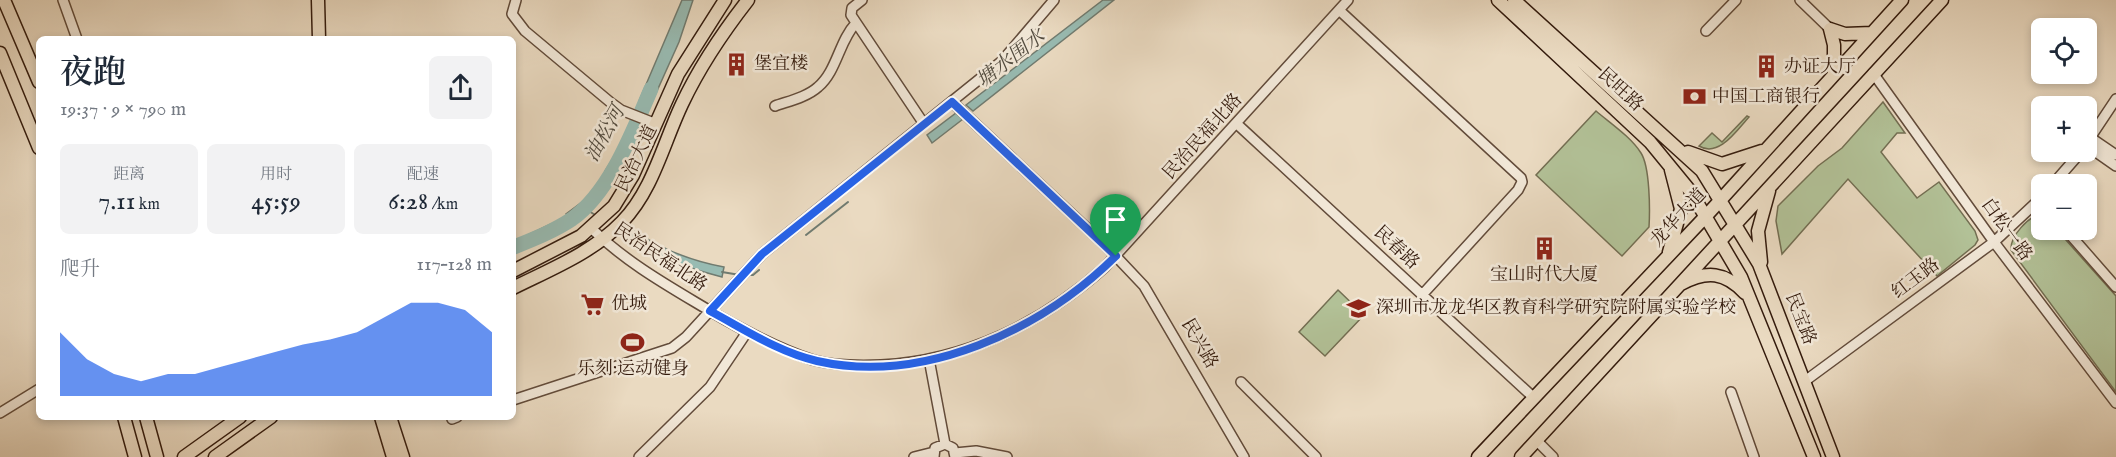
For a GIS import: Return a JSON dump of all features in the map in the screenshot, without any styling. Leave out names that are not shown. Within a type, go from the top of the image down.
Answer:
[{"type":"main road","points":[[4,0],[36,75]]},
{"type":"main road","points":[[318,0],[319,36]]},
{"type":"main road","points":[[326,0],[327,36]]},
{"type":"main road","name":"民治大道","points":[[516,269],[595,226],[607,214],[633,175],[649,121],[725,0]]},
{"type":"main road","name":"民治大道","points":[[516,286],[581,254],[622,222],[645,190],[693,84],[748,0]]},
{"type":"main road","name":"民旺路","points":[[1498,0],[1666,158],[1706,216]]},
{"type":"main road","name":"民旺路","points":[[1514,0],[1632,109],[1678,147],[1702,171],[1721,200]]},
{"type":"main road","name":"龙华大道","points":[[1478,457],[1721,200],[1902,0]]},
{"type":"main road","points":[[1521,457],[1719,238],[1942,0]]},
{"type":"main road","points":[[1834,75],[1836,59],[1830,29],[1845,34],[1872,33]]},
{"type":"main road","points":[[0,53],[36,141]]},
{"type":"main road","points":[[1678,147],[1722,164],[1767,149]]},
{"type":"main road","points":[[1666,158],[1678,192],[1681,209],[1667,257]]},
{"type":"main road","points":[[1763,275],[1758,231],[1761,210],[1773,182]]},
{"type":"main road","name":"民宝路","points":[[1721,200],[1763,275],[1833,457]]},
{"type":"main road","points":[[1706,216],[1751,300],[1814,457]]},
{"type":"main road","points":[[1675,288],[1693,278],[1714,274],[1735,283],[1751,300]]},
{"type":"main road","points":[[125,420],[135,457]]},
{"type":"main road","points":[[147,420],[157,457]]},
{"type":"main road","points":[[184,457],[236,420]]},
{"type":"main road","points":[[215,457],[267,420]]},
{"type":"main road","points":[[382,420],[393,457]]},
{"type":"main road","points":[[391,420],[403,457]]},
{"type":"street","points":[[63,0],[76,36]]},
{"type":"street","points":[[516,0],[512,14],[520,26],[610,102],[649,121]]},
{"type":"street","points":[[862,0],[851,10],[856,23],[924,124]]},
{"type":"street","points":[[516,399],[659,354],[686,337],[750,267],[924,124],[954,104],[1002,62],[1054,0]]},
{"type":"street","name":"民治民福北路","points":[[595,226],[607,235],[626,258],[710,311],[747,332],[815,360],[835,364],[888,365],[929,359],[996,339],[1037,318],[1075,292],[1116,256],[1348,0]]},
{"type":"street","points":[[1706,31],[1736,0]]},
{"type":"street","points":[[1800,0],[1830,29]]},
{"type":"street","points":[[1339,10],[1521,178],[1522,182],[1518,190],[1422,295]]},
{"type":"street","points":[[775,106],[805,95],[820,86],[845,36],[856,23]]},
{"type":"street","name":"白松一路","points":[[1873,73],[1994,242],[2116,403]]},
{"type":"street","points":[[2097,128],[2116,99]]},
{"type":"street","name":"民兴路","points":[[954,104],[1116,256],[1144,286],[1244,457]]},
{"type":"street","name":"民春路","points":[[1237,124],[1533,397]]},
{"type":"street","points":[[2097,146],[2116,155]]},
{"type":"street","points":[[2097,150],[2116,166]]},
{"type":"street","points":[[2061,174],[2072,162]]},
{"type":"street","name":"红玉路","points":[[1805,381],[1994,242],[2031,207]]},
{"type":"street","points":[[2075,240],[2116,287]]},
{"type":"street","points":[[639,457],[710,387],[747,332]]},
{"type":"street","points":[[929,359],[945,444]]},
{"type":"street","points":[[1241,382],[1316,457]]},
{"type":"street","points":[[0,413],[36,391]]},
{"type":"street","points":[[1731,392],[1754,457]]},
{"type":"street","points":[[1536,440],[1553,457]]},
{"type":"street","points":[[914,457],[934,454],[939,445],[945,444],[951,446],[955,455],[976,451],[1006,457]]},
{"type":"green space","points":[[1883,102],[1905,133],[1897,133],[1881,152],[1917,198],[1939,182],[1975,231],[1978,240],[1975,245],[1937,276],[1848,179],[1782,254],[1776,221],[1778,206],[1818,166],[1842,148]]},
{"type":"green space","points":[[1596,111],[1637,147],[1644,160],[1648,178],[1649,227],[1622,256],[1536,175]]},
{"type":"green space","points":[[1747,116],[1749,117],[1739,129],[1720,146],[1706,149],[1699,146],[1712,133],[1722,142]]},
{"type":"green space","points":[[2031,219],[2031,240],[2066,240],[2116,296],[2116,392],[2011,250],[2013,239]]},
{"type":"green space","points":[[1338,290],[1364,315],[1325,356],[1299,332]]},
{"type":"water","points":[[682,0],[693,0],[679,42],[648,111],[640,107],[639,101]]},
{"type":"water","points":[[1103,0],[1114,0],[973,111],[966,105]]},
{"type":"water","points":[[956,113],[963,119],[932,143],[927,135]]},
{"type":"water","points":[[632,123],[640,128],[614,177],[605,171]]},
{"type":"water","points":[[597,184],[606,191],[572,225],[566,214],[586,199]]},
{"type":"water","points":[[551,224],[557,234],[516,252],[516,241]]},
{"type":"water","points":[[633,230],[677,253],[724,267],[722,277],[672,261],[625,239]]},
{"type":"waterway","name":"油松河","points":[[516,246],[558,227],[586,207],[619,160],[651,89]]},
{"type":"waterway","name":"塘水围水","points":[[806,235],[848,202]]},
{"type":"waterway","name":"塘水围水","points":[[587,210],[597,216]]},
{"type":"waterway","name":"塘水围水","points":[[620,229],[631,236]]},
{"type":"waterway","name":"塘水围水","points":[[746,275],[753,275],[759,270]]},
{"type":"waterway","name":"塘水围水","points":[[722,272],[740,275]]},
{"type":"place","name":"堡宜楼","points":[[736,64]]},
{"type":"place","name":"办证大厅","points":[[1766,67]]},
{"type":"place","name":"中国工商银行","points":[[1694,97]]},
{"type":"place","name":"宝山时代大厦","points":[[1544,249]]},
{"type":"place","name":"优城","points":[[593,304]]},
{"type":"place","name":"深圳市龙龙华区教育科学研究院附属实验学校","points":[[1358,308]]},
{"type":"place","name":"乐刻·运动健身","points":[[633,343]]},
{"type":"route","points":[[952,102],[1116,256],[1075,292],[1037,318],[1014,330],[973,347],[908,364],[858,366],[815,360],[762,340],[710,311],[762,254],[952,102]]}]
